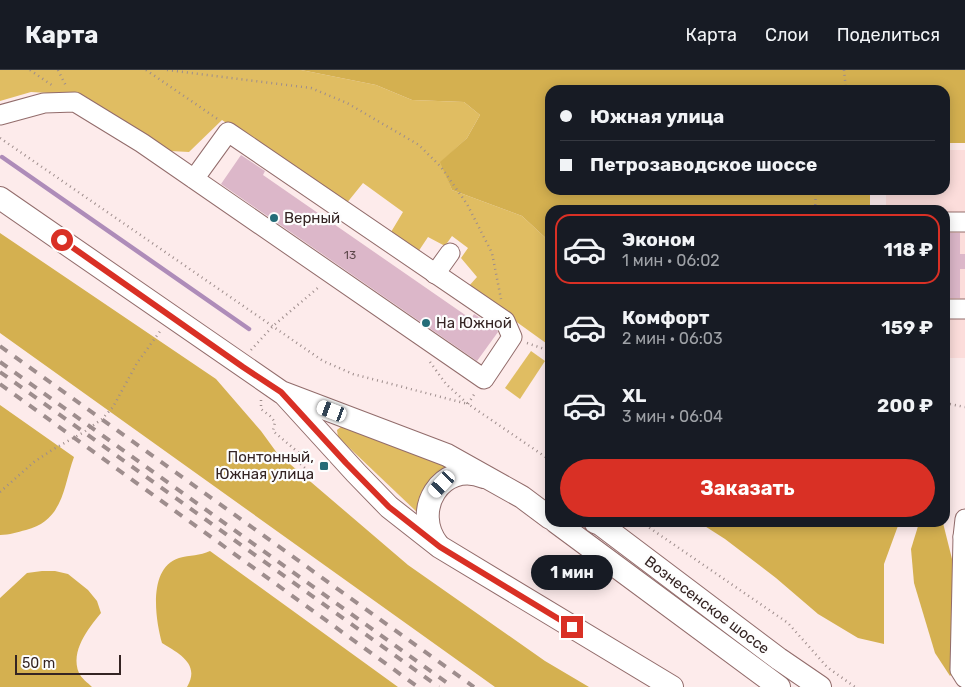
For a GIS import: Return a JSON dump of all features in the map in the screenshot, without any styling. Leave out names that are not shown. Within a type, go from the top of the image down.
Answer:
[{"type":"main road","points":[[0,198],[243,367],[356,473],[389,507],[440,547],[672,687]]},
{"type":"main road","points":[[271,394],[447,455],[522,497],[545,514]]},
{"type":"main road","points":[[440,547],[429,530],[427,520],[427,510],[435,491],[450,478],[460,475],[480,476],[489,479]]},
{"type":"main road","points":[[522,497],[545,505]]},
{"type":"main road","points":[[563,527],[778,687]]},
{"type":"main road","name":"Вознесенское шоссе","points":[[604,527],[779,659],[820,687]]},
{"type":"lane","points":[[0,115],[44,103],[76,102],[194,179],[484,379],[508,329],[435,274],[228,132],[194,179]]},
{"type":"lane","points":[[950,222],[965,222]]},
{"type":"lane","points":[[435,274],[450,253]]},
{"type":"lane","points":[[950,309],[965,309]]},
{"type":"lane","points":[[964,532],[960,670],[965,678]]},
{"type":"path","points":[[146,70],[218,120],[228,132]]},
{"type":"path","points":[[167,70],[310,88],[347,103],[419,145],[441,166],[467,204],[492,253],[508,329],[545,348]]},
{"type":"path","points":[[844,70],[846,85]]},
{"type":"path","points":[[0,138],[323,361],[352,374],[468,404]]},
{"type":"path","points":[[254,356],[250,350],[273,326],[333,275]]},
{"type":"path","points":[[0,492],[34,462],[102,419],[113,407],[137,363],[150,344]]},
{"type":"path","points":[[429,361],[446,384],[468,404],[545,457]]},
{"type":"path","points":[[271,394],[261,409],[273,418],[275,427],[273,431],[299,453],[300,457],[297,461],[305,468]]},
{"type":"path","points":[[950,404],[965,407]]},
{"type":"path","points":[[648,527],[788,623],[827,667],[855,687]]},
{"type":"shaded area","points":[[0,70],[301,70],[376,85],[412,100],[464,102],[480,115],[467,138],[441,162],[452,190],[522,216],[545,237],[545,342],[468,287],[477,277],[461,258],[468,248],[452,236],[445,246],[428,237],[418,252],[391,232],[403,212],[363,183],[346,204],[222,120],[189,152],[170,151],[83,95],[31,92],[0,101]]},
{"type":"shaded area","points":[[301,70],[965,70],[965,143],[950,143],[950,85],[545,85],[545,195],[870,195],[870,205],[545,205],[545,237],[522,216],[452,190],[440,162],[467,138],[480,115],[464,102],[412,100],[376,85]]},
{"type":"shaded area","points":[[950,150],[965,150],[965,358],[950,358],[950,205],[886,205],[886,195],[950,195]]},
{"type":"shaded area","points":[[0,233],[216,379],[261,431],[277,453],[408,565],[545,661],[589,687],[495,687],[0,333]]},
{"type":"shaded area","points":[[531,351],[545,361],[520,399],[505,388]]},
{"type":"shaded area","points":[[0,405],[74,457],[60,501],[48,519],[26,530],[0,535]]},
{"type":"shaded area","points":[[342,426],[451,467],[419,514],[338,437],[337,430]]},
{"type":"shaded area","points":[[706,527],[898,527],[884,564],[884,644],[858,638],[818,614],[776,578]]},
{"type":"shaded area","points":[[918,527],[944,527],[952,559],[954,672],[950,676],[935,653],[914,583],[911,549]]},
{"type":"shaded area","points":[[210,551],[398,687],[187,687],[191,679],[191,672],[186,660],[162,643],[159,633],[156,608],[158,583],[162,572],[169,563],[179,558]]},
{"type":"shaded area","points":[[42,571],[68,574],[88,590],[97,601],[101,613],[82,641],[77,657],[79,673],[92,687],[0,687],[0,598],[27,573]]},
{"type":"building","points":[[241,155],[265,171],[263,175],[471,319],[474,314],[496,328],[498,332],[477,361],[221,184]]},
{"type":"building","points":[[950,233],[960,233],[960,254],[965,254],[965,269],[960,269],[960,298],[950,298]]},
{"type":"waterway","points":[[2,157],[249,329]]},
{"type":"railway","points":[[0,346],[474,687]]},
{"type":"railway","points":[[0,362],[453,687]]},
{"type":"railway","points":[[0,372],[439,687]]},
{"type":"railway","points":[[0,384],[418,687]]},
{"type":"place","name":"Верный","points":[[274,218]]},
{"type":"place","name":"На Южной","points":[[426,323]]},
{"type":"place","name":"Понтонный, Южная улица","points":[[324,466]]},
{"type":"route","points":[[62,240],[281,392],[389,507],[440,547],[572,627]]}]
